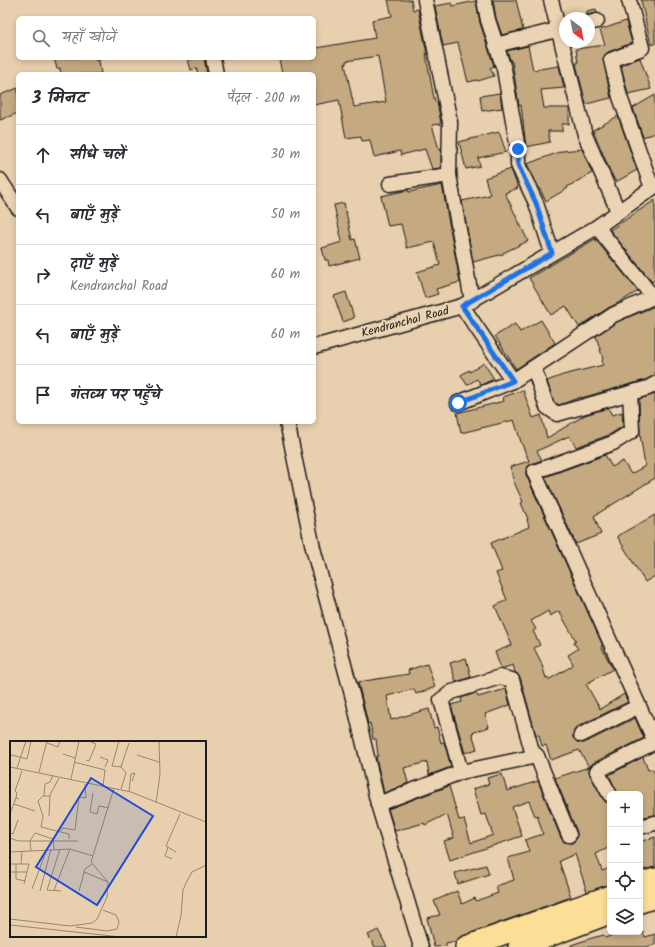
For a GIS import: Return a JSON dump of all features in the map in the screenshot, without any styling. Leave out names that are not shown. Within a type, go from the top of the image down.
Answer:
[{"type":"highway","points":[[643,883],[655,879]]},
{"type":"highway","points":[[466,947],[607,897]]},
{"type":"highway","points":[[643,901],[655,897]]},
{"type":"highway","points":[[525,946],[607,914]]},
{"type":"street","points":[[426,0],[450,122],[449,175],[467,303],[513,381]]},
{"type":"street","points":[[484,0],[488,20],[504,69],[518,149],[518,165],[536,203],[552,253]]},
{"type":"street","points":[[551,0],[559,21]]},
{"type":"street","points":[[629,0],[642,48],[611,60],[620,97],[654,187]]},
{"type":"street","points":[[496,45],[559,30]]},
{"type":"street","points":[[566,48],[585,135],[618,211]]},
{"type":"street","points":[[213,60],[216,72]]},
{"type":"street","points":[[390,184],[449,175]]},
{"type":"street","points":[[0,180],[16,205]]},
{"type":"street","name":"Kendranchal Road","points":[[316,346],[467,303],[597,226],[654,187]]},
{"type":"street","points":[[458,403],[513,381],[613,315],[654,297],[597,226]]},
{"type":"street","points":[[534,368],[547,407],[557,414],[648,388],[655,384]]},
{"type":"street","points":[[608,791],[597,771],[655,742],[534,472],[613,443],[632,431],[630,393]]},
{"type":"street","points":[[287,424],[313,548],[354,702],[378,804],[421,947]]},
{"type":"street","points":[[461,772],[441,700],[452,692],[500,677],[512,680],[532,751],[537,756],[568,835]]},
{"type":"street","points":[[581,735],[639,706]]},
{"type":"street","points":[[378,804],[461,772],[537,756]]},
{"type":"street","points":[[643,826],[655,823]]},
{"type":"building","points":[[388,0],[411,0],[413,10],[418,9],[433,93],[435,102],[437,102],[441,123],[432,125],[439,149],[441,151],[441,168],[432,169],[425,149],[401,155],[400,151],[374,157],[370,140],[362,141],[361,136],[346,138],[339,100],[316,105],[316,72],[282,72],[279,60],[316,60],[316,48],[375,38],[372,20],[392,16]],"holes":[[[378,56],[386,102],[354,107],[345,64],[346,61]]]},
{"type":"building","points":[[493,0],[516,0],[523,30],[502,35],[496,18]]},
{"type":"building","points":[[641,0],[655,0],[655,44],[651,45]]},
{"type":"building","points":[[476,1],[480,23],[494,66],[490,68],[494,76],[478,81],[468,82],[458,43],[443,46],[435,6],[452,3],[452,6]]},
{"type":"building","points":[[596,9],[597,13],[587,12]]},
{"type":"building","points":[[626,21],[632,43],[608,52],[603,58],[611,98],[586,104],[576,64],[578,63],[576,49],[595,48],[595,46],[605,45],[600,30]]},
{"type":"building","points":[[528,46],[533,70],[559,66],[564,88],[541,90],[544,108],[569,108],[569,124],[562,124],[562,131],[548,131],[550,142],[526,147],[521,105],[519,106],[512,61],[511,62],[507,51]]},
{"type":"building","points":[[640,58],[651,89],[628,94],[621,65]]},
{"type":"building","points":[[55,60],[99,60],[101,72],[61,72],[60,68],[57,69]]},
{"type":"building","points":[[188,60],[204,60],[207,72],[197,72],[196,68],[191,70]]},
{"type":"building","points":[[16,89],[16,114],[0,120],[0,95]]},
{"type":"building","points":[[500,93],[502,108],[482,111],[480,96]]},
{"type":"building","points":[[655,95],[655,133],[643,137],[633,108]]},
{"type":"building","points":[[618,116],[637,170],[616,182],[593,130]]},
{"type":"building","points":[[499,132],[506,152],[478,158],[480,166],[466,169],[459,142]]},
{"type":"building","points":[[582,149],[592,173],[546,201],[527,164],[562,151]]},
{"type":"building","points":[[511,169],[518,188],[505,193],[528,241],[503,254],[473,262],[462,201],[490,195],[485,178]]},
{"type":"building","points":[[442,185],[460,282],[436,289],[438,294],[425,298],[417,272],[440,265],[434,242],[407,248],[401,224],[388,226],[381,196]]},
{"type":"building","points":[[655,200],[655,280],[652,282],[610,230]]},
{"type":"building","points":[[344,203],[352,240],[355,239],[360,258],[329,266],[328,260],[325,260],[322,248],[342,242],[334,205]]},
{"type":"building","points":[[595,239],[638,291],[579,327],[566,306],[551,315],[529,278]]},
{"type":"building","points":[[346,292],[354,318],[343,322],[334,296]]},
{"type":"building","points":[[655,306],[655,376],[581,397],[559,405],[554,402],[547,381],[563,375],[603,365],[603,359],[596,336],[617,322]]},
{"type":"building","points":[[541,320],[555,343],[516,369],[495,336],[515,324],[520,332]]},
{"type":"building","points":[[484,363],[494,379],[481,385],[477,379],[467,385],[461,375],[469,370],[470,372]]},
{"type":"building","points":[[523,390],[533,418],[541,415],[547,438],[585,415],[608,408],[612,415],[622,412],[623,426],[609,435],[576,447],[569,436],[537,451],[542,460],[527,467],[526,475],[603,646],[601,646],[613,669],[586,684],[600,709],[624,694],[628,702],[577,727],[574,731],[573,738],[577,742],[584,743],[635,718],[644,738],[593,763],[590,766],[590,775],[603,799],[607,802],[607,848],[596,854],[602,871],[607,869],[607,885],[587,892],[575,854],[559,861],[571,897],[462,936],[456,941],[446,943],[447,946],[434,947],[427,918],[440,915],[434,901],[457,891],[462,904],[475,898],[476,901],[498,893],[496,886],[514,880],[508,858],[529,852],[525,840],[543,834],[537,815],[535,816],[529,801],[512,807],[522,836],[450,860],[444,841],[454,838],[447,814],[425,825],[424,823],[395,831],[388,809],[449,786],[459,820],[464,819],[471,843],[493,835],[486,814],[481,815],[473,789],[489,784],[487,778],[502,774],[507,791],[538,781],[561,838],[564,842],[572,843],[576,840],[577,832],[555,778],[589,767],[579,750],[551,760],[546,745],[542,746],[539,735],[536,735],[520,677],[515,672],[513,665],[501,669],[495,652],[512,645],[495,606],[507,600],[496,573],[502,571],[491,543],[529,527],[528,519],[521,503],[523,502],[513,480],[510,467],[529,461],[514,420],[461,433],[457,413],[504,401],[503,397]],"holes":[[[548,611],[550,616],[559,611],[576,641],[574,643],[578,649],[568,655],[573,664],[572,666],[548,680],[548,677],[546,678],[541,662],[534,648],[540,645],[533,631],[536,629],[531,621]]]},
{"type":"building","points":[[655,394],[655,478],[594,516],[601,534],[576,544],[545,477],[605,455],[612,467],[623,461],[631,474],[645,466],[640,434],[639,399]]},
{"type":"building","points":[[655,515],[655,576],[645,582],[617,536]]},
{"type":"building","points":[[466,658],[471,677],[456,682],[450,663]]},
{"type":"building","points":[[427,664],[435,687],[416,694],[414,689],[387,696],[391,720],[429,709],[434,728],[437,727],[441,743],[444,742],[451,767],[429,775],[427,762],[404,768],[408,783],[384,793],[376,757],[378,756],[376,739],[373,739],[370,723],[368,724],[358,682],[409,674],[408,670]]},
{"type":"building","points":[[506,689],[510,705],[485,714],[489,727],[472,733],[477,749],[465,753],[451,705],[462,702],[461,698],[476,693],[478,697]]},
{"type":"building","points":[[643,757],[648,770],[653,769],[655,774],[655,815],[643,817],[643,791],[617,791],[609,775]]},
{"type":"building","points":[[655,837],[655,867],[643,870],[643,863],[643,841]]},
{"type":"building","points":[[486,865],[489,874],[458,884],[455,873]]},
{"type":"building","points":[[378,930],[387,947],[375,947],[368,935]]},
{"type":"building","points":[[643,932],[645,937],[655,934],[655,944],[647,947],[571,947],[571,945],[592,938],[604,935],[605,938],[612,935],[643,935]]},
{"type":"route","points":[[458,403],[513,381],[462,306],[552,253],[536,203],[518,165],[518,149]]}]
